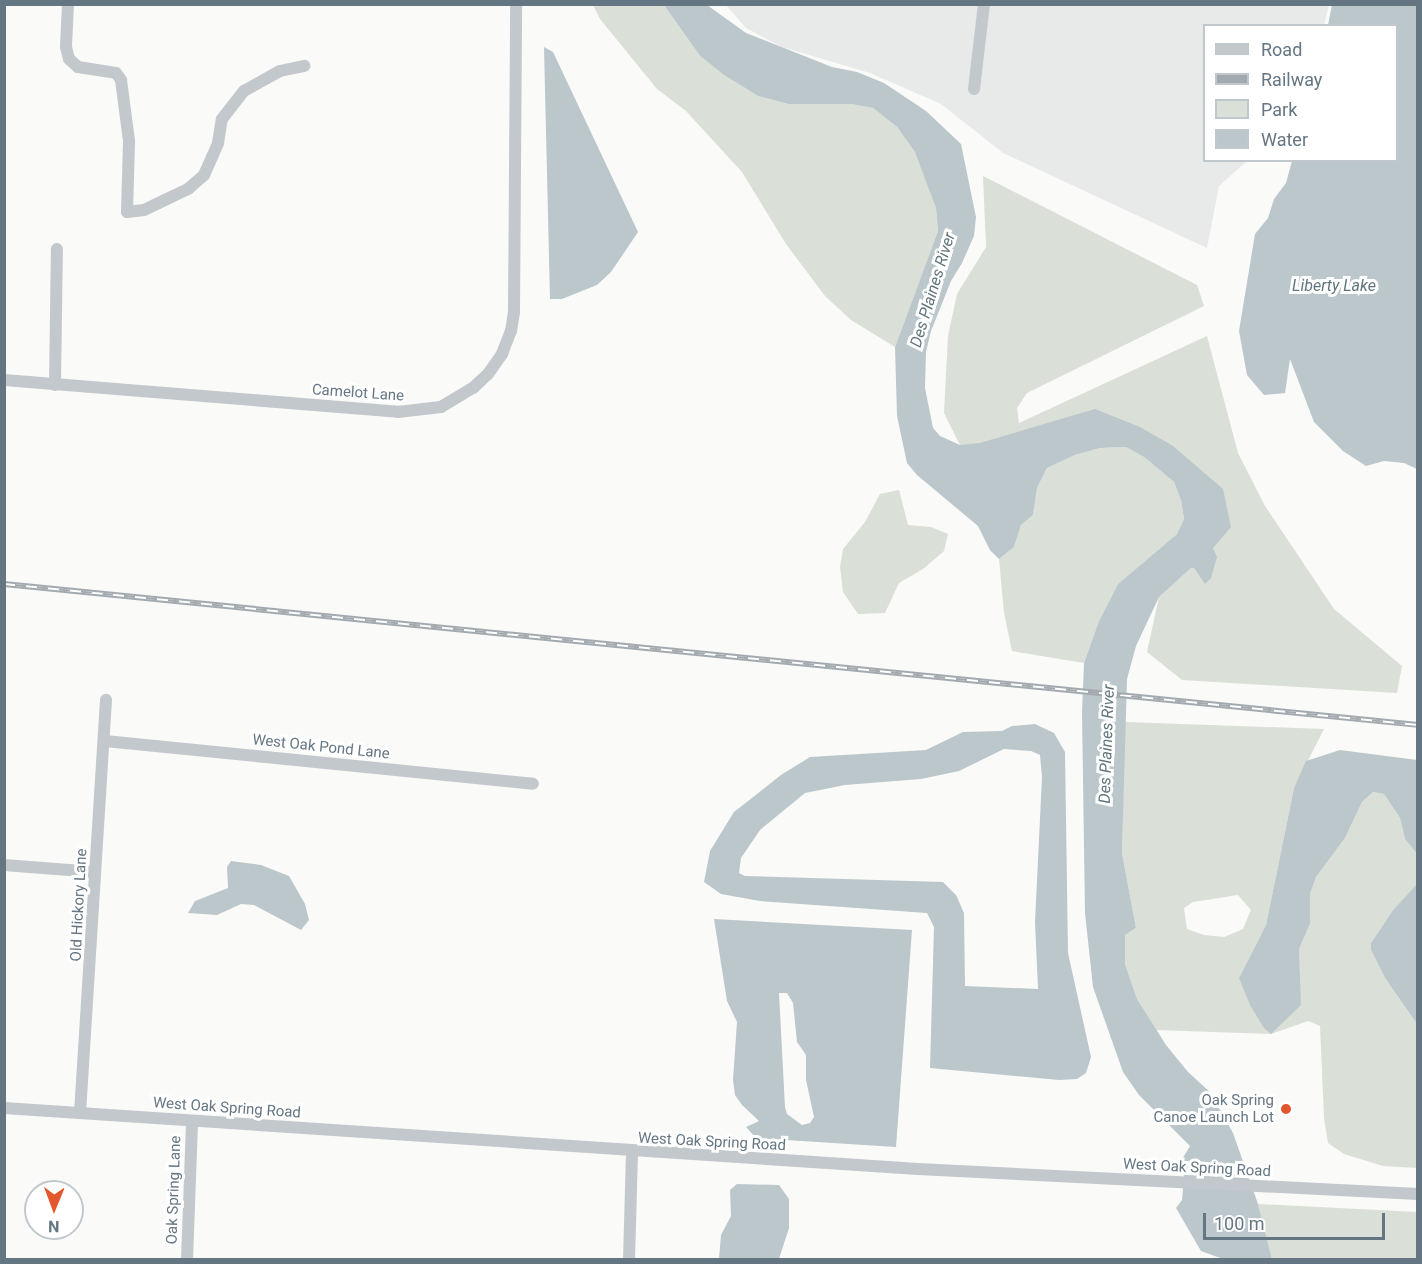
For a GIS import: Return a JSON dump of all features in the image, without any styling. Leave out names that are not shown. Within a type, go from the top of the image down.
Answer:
[{"type":"street","points":[[68,4],[66,47],[69,59],[78,67],[116,73],[121,80],[129,141],[127,212],[144,210],[188,189],[204,175],[218,143],[222,119],[244,91],[280,71],[304,66]]},
{"type":"street","name":"Camelot Lane","points":[[4,380],[398,412],[441,407],[473,388],[488,374],[502,354],[511,331],[514,312],[516,4]]},
{"type":"street","points":[[974,89],[984,4]]},
{"type":"street","points":[[55,385],[57,249]]},
{"type":"street","name":"Old Hickory Lane","points":[[80,1113],[106,700]]},
{"type":"street","name":"West Oak Pond Lane","points":[[105,741],[533,784]]},
{"type":"street","points":[[4,865],[95,872]]},
{"type":"street","name":"West Oak Spring Road","points":[[4,1108],[632,1152],[1418,1194]]},
{"type":"street","name":"Oak Spring Lane","points":[[187,1260],[192,1121]]},
{"type":"street","points":[[629,1260],[632,1152]]},
{"type":"shaded area","points":[[726,5],[1329,5],[1324,24],[1203,24],[1203,162],[1246,162],[1219,186],[1207,248],[1003,153],[941,104],[870,73],[782,47],[746,28]]},
{"type":"green space","points":[[593,5],[664,5],[700,56],[724,75],[758,96],[788,104],[851,104],[873,108],[897,127],[915,152],[927,180],[936,208],[938,231],[895,347],[851,320],[825,296],[786,244],[742,172],[686,111],[657,89],[600,19]]},
{"type":"green space","points":[[983,176],[1197,285],[1204,306],[1027,393],[1017,408],[1019,423],[1207,336],[1238,453],[1265,506],[1334,609],[1402,666],[1397,693],[1182,680],[1147,652],[1159,597],[1213,548],[1173,446],[960,445],[944,413],[948,336],[957,294],[986,247]]},
{"type":"green space","points":[[1126,447],[1144,457],[1174,482],[1181,500],[1184,519],[1177,534],[1118,584],[1099,621],[1084,663],[1012,651],[1004,613],[999,559],[1014,547],[1021,525],[1033,515],[1037,488],[1047,468],[1075,455],[1100,448]]},
{"type":"green space","points":[[899,490],[908,525],[931,527],[948,534],[944,551],[923,569],[899,583],[885,613],[858,614],[843,592],[840,567],[843,549],[865,522],[880,494]]},
{"type":"green space","points":[[1125,722],[1324,729],[1294,788],[1266,925],[1239,978],[1300,1005],[1299,949],[1310,924],[1310,894],[1316,877],[1345,838],[1362,802],[1373,792],[1384,794],[1400,818],[1405,839],[1417,854],[1417,884],[1393,910],[1371,943],[1371,950],[1385,978],[1417,1024],[1417,1168],[1383,1166],[1344,1154],[1328,1143],[1324,1118],[1320,1026],[1308,1021],[1271,1034],[1156,1030],[1137,999],[1125,964],[1125,935],[1136,928],[1122,853]],"holes":[[[1238,895],[1251,910],[1243,929],[1224,937],[1204,935],[1187,929],[1184,908],[1193,902]]]},
{"type":"green space","points":[[1258,1204],[1417,1212],[1417,1259],[1272,1259]]},
{"type":"water","name":"Des Plaines River","points":[[664,5],[707,5],[746,33],[832,67],[857,72],[884,83],[926,111],[961,144],[976,217],[974,236],[951,281],[931,331],[926,352],[925,388],[933,428],[940,436],[960,445],[980,443],[1095,409],[1140,427],[1173,446],[1223,489],[1231,527],[1213,548],[1217,557],[1211,578],[1205,584],[1194,568],[1191,568],[1159,597],[1136,646],[1127,679],[1122,853],[1136,928],[1125,935],[1125,964],[1137,999],[1166,1045],[1188,1072],[1211,1093],[1233,1133],[1258,1204],[1272,1259],[1223,1259],[1201,1251],[1176,1208],[1182,1200],[1185,1167],[1181,1161],[1190,1146],[1139,1095],[1123,1072],[1093,987],[1085,913],[1082,712],[1084,663],[1099,621],[1118,584],[1177,534],[1184,519],[1181,500],[1174,482],[1144,457],[1126,447],[1100,448],[1075,455],[1047,468],[1037,488],[1033,515],[1021,525],[1014,547],[999,559],[990,550],[978,526],[917,475],[907,463],[897,416],[895,347],[938,231],[936,208],[915,152],[897,127],[873,108],[851,104],[788,104],[758,96],[724,75],[700,56]]},
{"type":"water","name":"Liberty Lake","points":[[1332,5],[1417,5],[1417,469],[1404,463],[1384,461],[1366,466],[1343,451],[1314,422],[1290,359],[1285,393],[1264,395],[1247,375],[1239,331],[1255,234],[1268,218],[1274,199],[1286,183],[1292,162],[1398,162],[1398,24],[1328,24]]},
{"type":"water","points":[[544,47],[553,52],[638,232],[611,272],[597,285],[562,299],[550,299]]},
{"type":"water","points":[[1035,724],[1054,733],[1065,752],[1068,953],[1091,1057],[1086,1073],[1077,1079],[1059,1080],[930,1068],[934,927],[927,913],[760,901],[721,894],[704,882],[710,851],[734,812],[781,775],[810,757],[926,750],[963,732],[1002,731],[1012,726]],"holes":[[[1004,749],[1031,751],[1040,755],[1042,777],[1035,922],[1038,989],[965,986],[964,913],[956,895],[943,882],[745,876],[739,873],[741,858],[760,830],[805,793],[845,785],[921,779],[959,771]]]},
{"type":"water","points":[[1340,750],[1417,760],[1417,854],[1405,839],[1400,818],[1384,794],[1373,792],[1362,802],[1345,838],[1316,877],[1310,894],[1310,924],[1299,949],[1301,1005],[1271,1034],[1264,1028],[1250,1005],[1239,978],[1266,925],[1294,788],[1306,761]]},
{"type":"water","points":[[231,861],[261,865],[289,876],[305,904],[309,920],[301,930],[254,905],[241,904],[217,915],[188,913],[195,901],[228,888],[227,867]]},
{"type":"water","points":[[1417,884],[1417,1024],[1385,978],[1371,950],[1371,943],[1393,910]]},
{"type":"water","points":[[714,919],[912,930],[896,1147],[756,1138],[746,1127],[759,1121],[735,1095],[733,1080],[737,1022],[727,1001]],"holes":[[[779,993],[787,993],[793,1003],[797,1042],[806,1055],[806,1080],[814,1117],[810,1123],[802,1125],[787,1114],[785,1107]]]},
{"type":"water","points":[[737,1184],[779,1185],[789,1199],[789,1228],[779,1259],[719,1259],[721,1235],[731,1216],[730,1190]]},
{"type":"railway","points":[[4,584],[1418,725]]},
{"type":"place","name":"Oak Spring Canoe Launch Lot","points":[[1286,1109]]}]
